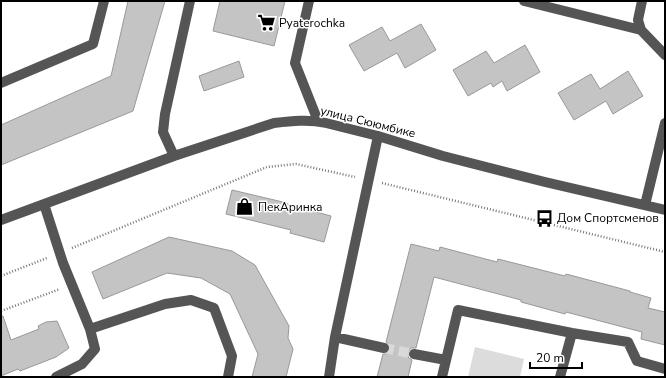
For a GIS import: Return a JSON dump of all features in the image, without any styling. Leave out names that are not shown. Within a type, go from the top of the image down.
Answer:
[{"type":"street","points":[[1,83],[93,44],[104,1]]},
{"type":"street","points":[[174,156],[163,132],[165,114],[190,1]]},
{"type":"street","points":[[309,1],[296,63],[318,121]]},
{"type":"street","points":[[524,1],[642,30]]},
{"type":"street","points":[[642,1],[638,20],[642,30],[665,55]]},
{"type":"street","name":"улица Сююмбике","points":[[1,220],[174,156],[274,123],[290,121],[318,121],[378,136],[443,156],[665,210]]},
{"type":"street","points":[[645,206],[665,123]]},
{"type":"street","points":[[329,377],[335,337],[378,136]]},
{"type":"street","points":[[44,204],[60,253],[90,329],[95,349],[82,364],[56,377]]},
{"type":"street","points":[[90,329],[165,304],[191,300],[214,308],[232,356],[228,377]]},
{"type":"street","points":[[442,377],[458,310],[572,333],[628,342],[637,361],[665,369]]},
{"type":"street","points":[[560,377],[572,333]]},
{"type":"street","points":[[335,337],[384,348]]},
{"type":"street","points":[[414,354],[446,360]]},
{"type":"path","points":[[1,276],[267,167],[296,164],[665,252]]},
{"type":"path","points":[[1,311],[72,284]]},
{"type":"shaded area","points":[[475,347],[524,359],[520,377],[468,377]]},
{"type":"building","points":[[128,1],[165,1],[133,111],[1,165],[1,125],[111,76]]},
{"type":"building","points":[[220,1],[285,1],[274,46],[213,31]]},
{"type":"building","points":[[421,24],[436,50],[405,68],[397,53],[364,71],[349,45],[382,27],[390,41]]},
{"type":"building","points":[[525,45],[540,72],[507,91],[502,81],[493,87],[491,83],[468,96],[453,70],[486,51],[494,63]]},
{"type":"building","points":[[239,61],[244,77],[204,91],[199,76]]},
{"type":"building","points":[[628,71],[643,96],[613,114],[606,101],[574,120],[558,93],[591,74],[600,89]]},
{"type":"building","points":[[232,190],[287,203],[331,216],[324,242],[290,233],[291,230],[226,214]]},
{"type":"building","points":[[169,237],[232,251],[255,265],[289,326],[288,338],[293,349],[286,377],[252,377],[258,354],[230,294],[201,278],[167,273],[103,299],[92,272]]},
{"type":"building","points":[[411,244],[439,251],[440,247],[497,262],[498,259],[565,276],[566,274],[651,298],[648,308],[665,312],[665,345],[641,339],[642,332],[566,312],[565,314],[521,302],[521,300],[434,277],[416,348],[411,348],[408,352],[408,357],[412,360],[408,377],[377,377],[383,354],[386,354],[390,350],[390,346],[386,342]]},
{"type":"building","points":[[3,316],[11,340],[39,329],[38,326],[46,322],[57,321],[69,348],[56,357],[20,371],[18,369],[1,376],[1,317]]},
{"type":"tunnel","points":[[384,348],[414,354]]},
{"type":"place","name":"Pyaterochka","points":[[266,23]]},
{"type":"place","name":"ПекАринка","points":[[245,207]]},
{"type":"place","name":"Дом Спортсменов","points":[[544,218]]}]
